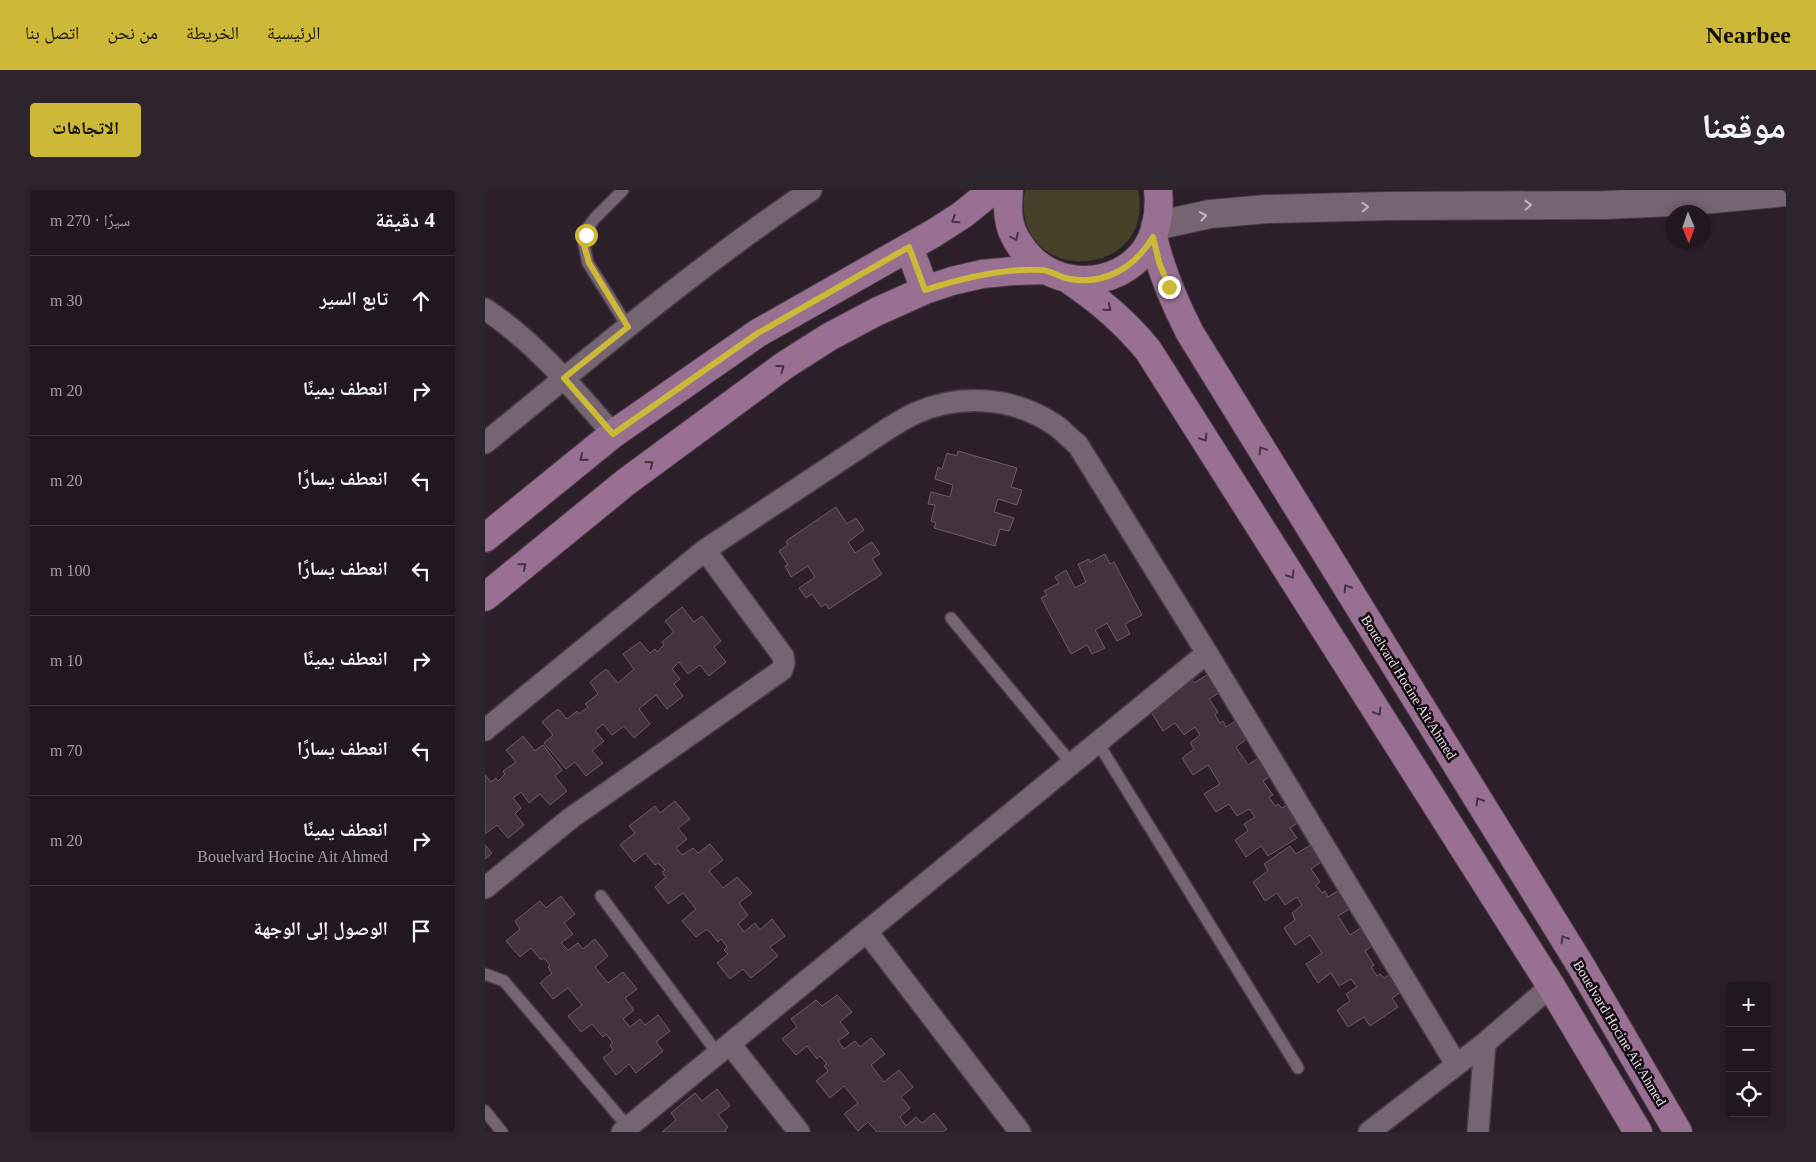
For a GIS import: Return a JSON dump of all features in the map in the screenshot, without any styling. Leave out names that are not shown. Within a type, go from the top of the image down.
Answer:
[{"type":"main road","points":[[485,538],[613,434],[758,333],[962,215],[993,190]]},
{"type":"main road","points":[[1009,190],[1007,208],[1010,226],[1017,243],[1029,258],[1112,311],[1148,350],[1551,986],[1638,1132]]},
{"type":"main road","points":[[485,597],[626,482],[785,365],[876,312],[925,290],[982,274],[1013,271],[1056,274],[1097,280],[1111,275],[1136,260],[1145,249],[1154,231],[1160,206],[1158,190]]},
{"type":"main road","points":[[1154,231],[1266,200],[1389,206],[1605,204],[1692,201],[1786,192]]},
{"type":"main road","name":"Bouelvard Hocine Ait Ahmed","points":[[1154,231],[1159,262],[1178,310],[1190,333],[1581,966],[1678,1132]]},
{"type":"main road","points":[[909,247],[925,290]]},
{"type":"street","points":[[485,442],[692,275],[756,227],[811,190]]},
{"type":"street","points":[[485,309],[521,336],[564,378],[613,434]]},
{"type":"street","points":[[485,730],[705,550],[889,428],[915,413],[943,403],[973,400],[1002,402],[1031,411],[1056,425],[1078,445],[1207,653],[1456,1064]]},
{"type":"street","points":[[485,888],[571,818],[782,670],[783,656],[705,550]]},
{"type":"street","points":[[625,1130],[1207,653]]},
{"type":"street","points":[[867,932],[1020,1132]]},
{"type":"street","points":[[1369,1132],[1485,1043],[1551,986]]},
{"type":"street","points":[[1478,1132],[1485,1043]]},
{"type":"street","points":[[724,1049],[799,1132]]},
{"type":"lane","points":[[623,190],[589,226],[584,245],[589,263],[628,327]]},
{"type":"lane","points":[[951,618],[1072,764]]},
{"type":"lane","points":[[1097,743],[1298,1068]]},
{"type":"lane","points":[[601,896],[724,1049]]},
{"type":"lane","points":[[485,974],[504,981],[625,1130]]},
{"type":"lane","points":[[485,1111],[502,1132]]},
{"type":"shaded area","points":[[1025,190],[1138,190],[1138,220],[1126,243],[1106,256],[1082,261],[1058,257],[1038,244],[1026,222]]},
{"type":"building","points":[[958,451],[1017,468],[1011,487],[1022,490],[1017,505],[998,499],[994,512],[1014,518],[1009,531],[1000,529],[995,546],[934,528],[936,523],[931,521],[935,505],[928,504],[931,492],[950,497],[953,485],[935,479],[938,467],[942,469],[947,453],[957,456]]},
{"type":"building","points":[[836,507],[847,524],[856,518],[864,530],[848,542],[855,553],[872,542],[880,554],[872,559],[882,574],[829,609],[826,604],[821,607],[812,594],[806,598],[799,588],[815,577],[808,566],[791,577],[785,566],[788,565],[779,551],[788,545],[786,541]]},
{"type":"building","points":[[1105,554],[1110,564],[1114,562],[1142,615],[1125,624],[1130,634],[1117,641],[1107,623],[1095,630],[1105,648],[1092,654],[1087,645],[1071,654],[1041,598],[1047,595],[1044,591],[1059,583],[1055,577],[1066,570],[1075,588],[1086,582],[1078,564],[1089,559],[1090,562]]},
{"type":"building","points":[[682,607],[694,622],[702,616],[721,641],[714,647],[726,662],[709,676],[700,665],[688,674],[679,662],[672,669],[680,679],[674,684],[683,696],[667,709],[656,695],[639,709],[650,724],[634,738],[624,726],[612,735],[603,724],[595,731],[604,741],[592,751],[603,763],[586,776],[575,762],[566,769],[544,743],[553,735],[542,722],[558,709],[567,719],[577,711],[579,714],[588,707],[585,704],[598,694],[590,682],[606,669],[618,683],[634,669],[623,654],[640,642],[650,653],[655,649],[657,652],[664,645],[662,642],[674,632],[665,621]]},
{"type":"building","points":[[1210,673],[1222,691],[1209,699],[1218,712],[1215,715],[1220,723],[1223,721],[1226,727],[1239,719],[1251,736],[1236,747],[1248,765],[1263,755],[1275,773],[1263,781],[1273,795],[1269,797],[1275,806],[1278,804],[1282,808],[1293,801],[1305,818],[1290,828],[1297,838],[1268,856],[1261,846],[1246,857],[1235,840],[1248,831],[1244,824],[1255,817],[1249,809],[1237,816],[1229,804],[1216,812],[1204,794],[1220,784],[1208,765],[1193,775],[1182,758],[1194,749],[1190,743],[1200,735],[1195,727],[1184,735],[1175,723],[1163,731],[1151,712],[1167,701],[1162,694],[1188,676],[1194,683]]},
{"type":"building","points":[[523,736],[535,751],[543,745],[562,770],[555,776],[567,791],[550,805],[540,794],[529,803],[521,792],[513,798],[521,808],[515,814],[524,825],[508,838],[497,825],[485,834],[485,775],[491,782],[496,778],[498,781],[505,774],[503,771],[516,762],[506,750]]},
{"type":"building","points":[[675,801],[690,819],[678,828],[687,839],[676,848],[682,855],[693,848],[698,853],[710,844],[723,860],[709,871],[723,888],[737,877],[752,893],[739,903],[748,915],[738,924],[744,932],[755,923],[760,930],[772,919],[785,936],[770,947],[778,956],[751,978],[743,969],[730,979],[717,963],[728,954],[724,950],[727,947],[721,939],[718,942],[707,929],[696,937],[682,921],[696,909],[683,893],[668,904],[655,887],[666,877],[662,872],[665,870],[658,863],[655,865],[645,853],[634,862],[620,845],[635,833],[629,826],[655,806],[660,813]]},
{"type":"building","points":[[1312,844],[1323,861],[1311,869],[1320,882],[1316,885],[1322,893],[1325,891],[1328,897],[1341,889],[1354,906],[1338,916],[1350,935],[1365,925],[1376,943],[1365,951],[1374,965],[1371,967],[1377,976],[1380,974],[1384,978],[1395,971],[1407,988],[1392,998],[1398,1007],[1370,1026],[1364,1017],[1348,1027],[1337,1010],[1350,1001],[1346,994],[1357,987],[1351,979],[1339,986],[1331,973],[1318,983],[1306,964],[1322,953],[1310,935],[1295,945],[1284,928],[1295,920],[1292,913],[1302,905],[1297,897],[1285,905],[1277,893],[1265,901],[1253,882],[1268,871],[1264,864],[1290,846],[1296,854]]},
{"type":"building","points":[[485,845],[492,853],[485,859]]},
{"type":"building","points":[[561,896],[575,914],[564,923],[573,934],[561,943],[568,950],[578,943],[583,949],[595,939],[608,956],[595,967],[608,983],[623,972],[637,989],[625,998],[634,1010],[623,1019],[630,1027],[640,1019],[645,1025],[658,1015],[670,1031],[656,1042],[663,1051],[636,1073],[629,1064],[616,1075],[603,1058],[613,1050],[610,1045],[613,1043],[606,1034],[603,1037],[592,1024],[581,1032],[568,1016],[582,1005],[568,988],[553,999],[540,983],[552,973],[548,967],[550,965],[544,958],[541,960],[531,948],[520,957],[506,941],[520,929],[515,921],[540,901],[546,908]]},
{"type":"building","points":[[837,995],[852,1012],[840,1022],[849,1033],[838,1041],[844,1049],[855,1041],[860,1047],[871,1038],[885,1054],[871,1065],[884,1082],[899,1070],[913,1087],[901,1097],[910,1108],[900,1117],[906,1126],[916,1117],[922,1123],[934,1113],[947,1129],[943,1132],[877,1132],[868,1122],[858,1131],[844,1114],[858,1103],[844,1086],[830,1098],[816,1081],[828,1071],[824,1066],[827,1064],[820,1056],[817,1059],[807,1046],[796,1055],[782,1039],[797,1027],[791,1019],[816,1000],[822,1006]]},
{"type":"building","points":[[717,1089],[730,1106],[718,1115],[728,1127],[725,1130],[727,1132],[662,1132],[676,1120],[671,1113],[695,1093],[702,1101]]},
{"type":"route","points":[[586,235],[585,255],[628,327],[564,378],[613,434],[758,333],[909,247],[925,290],[982,274],[1013,271],[1044,270],[1068,279],[1097,280],[1124,269],[1136,260],[1153,237],[1159,262],[1169,287]]}]
